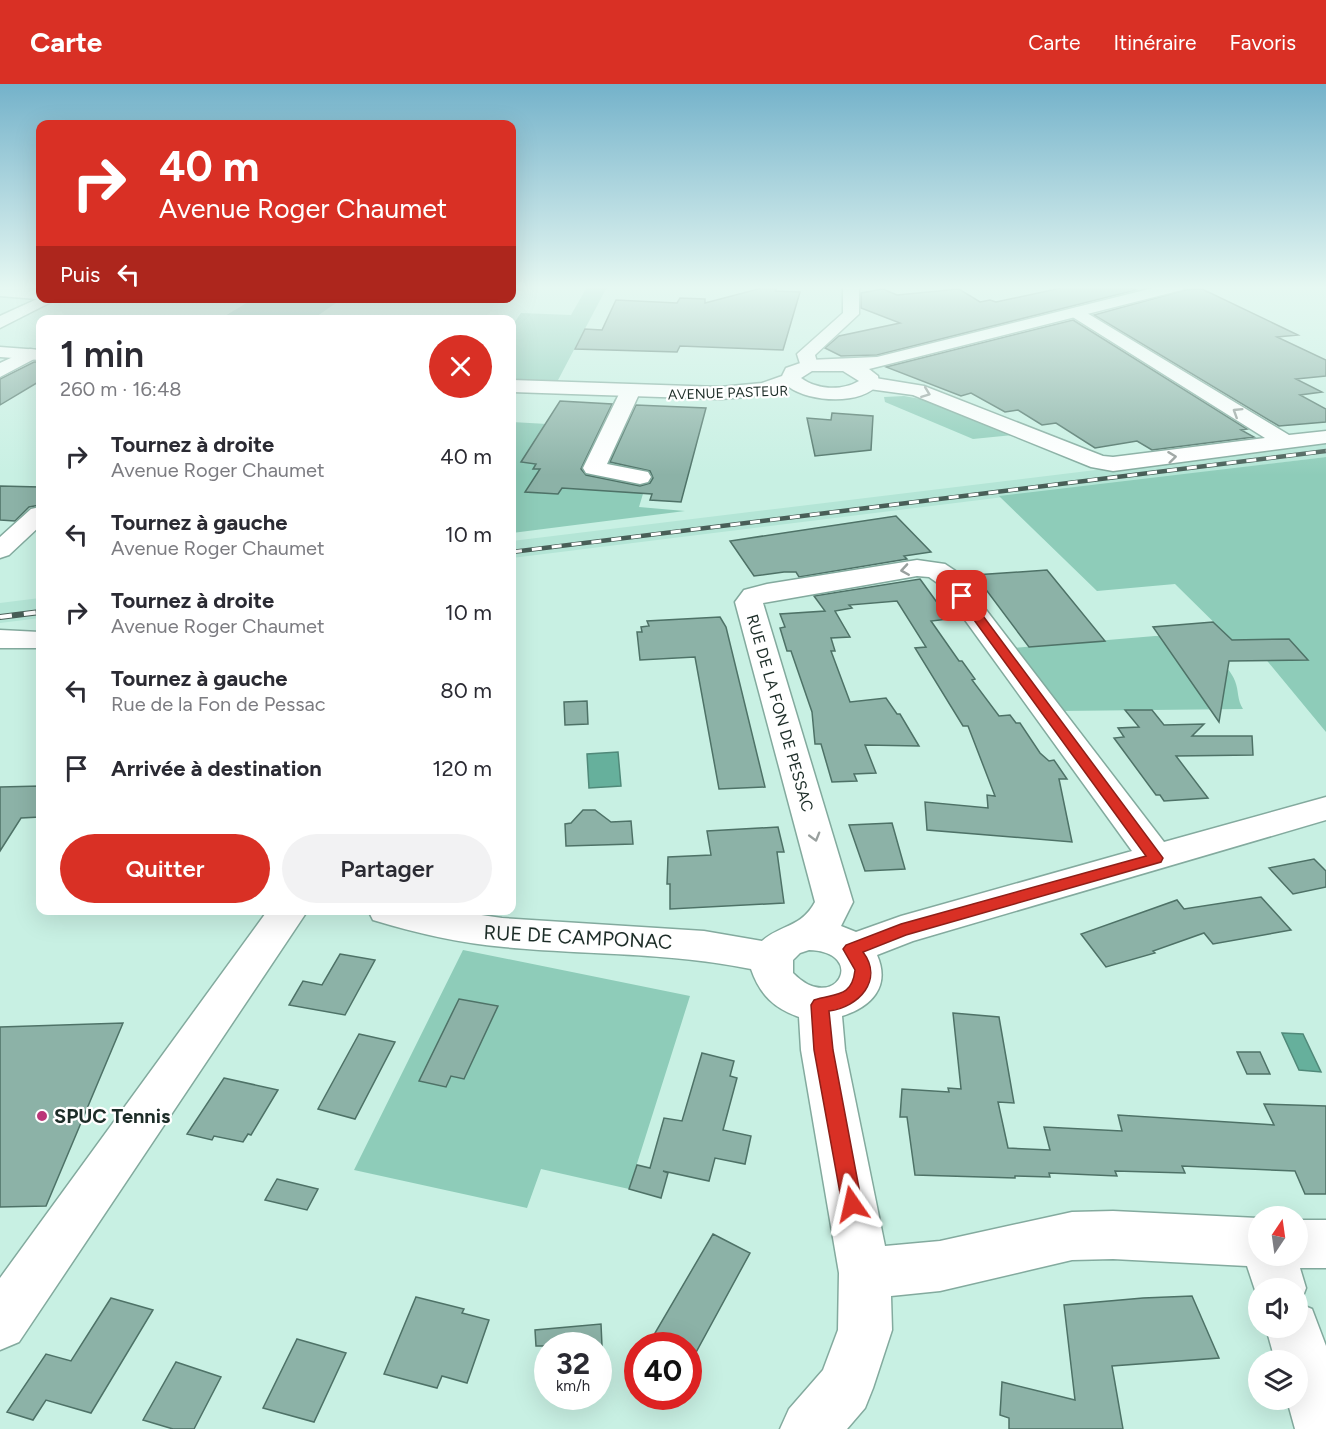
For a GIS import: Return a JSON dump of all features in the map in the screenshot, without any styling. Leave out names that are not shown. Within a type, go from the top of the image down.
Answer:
[{"type":"street","points":[[811,350],[806,354],[808,366],[864,371],[1099,462],[1113,464],[1326,437]]},
{"type":"street","points":[[864,371],[941,350]]},
{"type":"street","points":[[1138,350],[1287,443]]},
{"type":"street","points":[[0,352],[35,355]]},
{"type":"street","points":[[0,371],[35,355]]},
{"type":"street","name":"AVENUE PASTEUR","points":[[639,393],[752,390],[776,386],[790,379],[792,372],[808,366]]},
{"type":"street","name":"AVENUE PASTEUR","points":[[516,386],[706,396],[810,390],[842,392],[854,391],[864,371]]},
{"type":"street","points":[[790,379],[795,384],[810,390]]},
{"type":"street","points":[[639,393],[594,468],[640,477]]},
{"type":"street","points":[[0,550],[36,518]]},
{"type":"street","name":"RUE DE LA FON DE PESSAC","points":[[808,935],[823,922],[834,902],[749,602],[754,596],[767,592],[917,568],[936,570],[948,578],[1156,858]]},
{"type":"street","points":[[0,639],[36,640]]},
{"type":"street","points":[[852,949],[901,930],[1326,808]]},
{"type":"street","points":[[0,1323],[286,915]]},
{"type":"street","name":"RUE DE CAMPONAC","points":[[404,915],[471,931],[519,936],[694,945],[771,958]]},
{"type":"street","points":[[808,935],[832,938],[852,949],[863,970],[862,981],[857,991],[841,1001],[820,1005],[805,1003],[781,990],[773,980],[770,969],[771,958],[784,942],[808,935]]},
{"type":"street","points":[[809,1429],[845,1388],[865,1330],[865,1273],[824,1050],[820,1005]]},
{"type":"street","points":[[865,1273],[940,1266],[1072,1236],[1113,1235],[1248,1242]]},
{"type":"street","points":[[1308,1244],[1326,1244]]},
{"type":"street","points":[[1296,1338],[1324,1429]]},
{"type":"shaded area","points":[[516,350],[574,350],[557,382],[516,381]]},
{"type":"shaded area","points":[[904,396],[926,400],[1013,435],[973,439],[885,402],[884,397]]},
{"type":"shaded area","points":[[615,399],[630,399],[620,422],[664,424],[639,507],[685,511],[516,532],[516,422],[600,427]]},
{"type":"shaded area","points":[[1326,442],[1326,457],[516,558],[516,541]]},
{"type":"shaded area","points":[[1326,457],[1326,732],[1259,651],[1243,651],[1175,584],[1097,591],[999,496]]},
{"type":"shaded area","points":[[36,598],[36,618],[0,623],[0,603]]},
{"type":"shaded area","points":[[1155,636],[1190,637],[1216,657],[1232,675],[1243,709],[1059,711],[1013,648]]},
{"type":"shaded area","points":[[618,752],[621,786],[589,788],[587,754]]},
{"type":"shaded area","points":[[463,950],[690,996],[629,1189],[541,1169],[527,1208],[354,1170]]},
{"type":"shaded area","points":[[1282,1033],[1303,1034],[1321,1072],[1299,1070]]},
{"type":"building","points":[[601,350],[678,350],[677,352]]},
{"type":"building","points":[[829,350],[898,350],[877,355],[841,356]]},
{"type":"building","points":[[955,350],[1121,350],[1247,429],[1241,430],[1254,437],[1152,450],[1137,441],[1095,448],[1056,423],[1042,425],[1018,410],[1005,412],[971,393],[961,396],[886,367]]},
{"type":"building","points":[[1152,350],[1304,350],[1326,360],[1326,376],[1296,379],[1322,392],[1300,395],[1326,409],[1326,422],[1279,426]]},
{"type":"building","points":[[36,362],[36,383],[0,405],[0,379]]},
{"type":"building","points":[[560,401],[612,404],[581,469],[586,475],[640,486],[650,483],[653,478],[650,471],[610,462],[636,405],[706,408],[681,502],[650,500],[652,494],[562,488],[558,494],[525,492],[540,469],[533,469],[536,464],[521,462]]},
{"type":"building","points":[[832,413],[873,416],[871,450],[815,456],[807,418],[831,420]]},
{"type":"building","points":[[0,486],[36,487],[36,506],[29,507],[15,521],[0,520]]},
{"type":"building","points":[[896,516],[931,552],[904,556],[907,559],[799,577],[796,572],[754,576],[730,541]]},
{"type":"building","points":[[1047,570],[1105,641],[1029,647],[975,575]]},
{"type":"building","points":[[920,579],[949,619],[931,621],[959,661],[962,661],[975,679],[972,680],[999,716],[1010,715],[1016,723],[1020,723],[1040,753],[1049,761],[1054,760],[1067,779],[1059,779],[1072,842],[927,830],[925,802],[988,808],[987,795],[995,796],[968,726],[963,726],[915,648],[926,647],[897,601],[849,605],[852,608],[835,611],[850,637],[831,638],[835,651],[831,651],[850,702],[886,698],[897,714],[900,714],[919,746],[865,745],[876,773],[854,774],[857,781],[832,782],[821,744],[815,744],[812,712],[791,651],[787,651],[780,628],[785,627],[780,614],[825,611],[814,596]]},
{"type":"building","points":[[720,617],[726,627],[765,787],[719,789],[695,657],[640,660],[637,632],[642,632],[641,627],[649,626],[647,621]]},
{"type":"building","points":[[1213,622],[1232,640],[1289,639],[1308,660],[1229,661],[1219,722],[1153,627]]},
{"type":"building","points":[[587,701],[588,724],[565,725],[564,702]]},
{"type":"building","points":[[1125,710],[1152,710],[1164,725],[1204,724],[1192,736],[1252,736],[1253,755],[1176,756],[1208,798],[1164,801],[1160,795],[1156,795],[1114,738],[1124,737],[1118,728],[1139,727]]},
{"type":"building","points":[[36,786],[36,817],[21,818],[0,851],[0,787]]},
{"type":"building","points":[[583,810],[595,810],[611,822],[631,821],[633,844],[566,846],[565,824],[571,823]]},
{"type":"building","points":[[892,823],[905,869],[865,871],[849,825]]},
{"type":"building","points":[[778,827],[784,852],[777,852],[784,903],[670,909],[670,884],[667,884],[668,857],[711,855],[707,831]]},
{"type":"building","points":[[1314,859],[1326,871],[1326,887],[1293,894],[1269,868]]},
{"type":"building","points":[[1261,897],[1291,930],[1213,944],[1204,933],[1153,951],[1155,953],[1106,967],[1081,934],[1177,900],[1184,909]]},
{"type":"building","points":[[340,954],[375,960],[345,1015],[289,1005],[303,981],[322,985]]},
{"type":"building","points":[[459,999],[498,1006],[464,1079],[451,1076],[446,1087],[419,1081]]},
{"type":"building","points":[[953,1013],[999,1017],[1014,1103],[998,1102],[1008,1148],[1050,1150],[1044,1127],[1122,1131],[1118,1115],[1274,1125],[1264,1104],[1326,1106],[1326,1194],[1305,1194],[1295,1171],[1182,1166],[1185,1173],[1115,1171],[1117,1176],[1049,1173],[1050,1177],[1015,1176],[1015,1178],[915,1175],[907,1117],[900,1117],[902,1089],[949,1092],[948,1088],[961,1089]]},
{"type":"building","name":"SPUC Tennis","points":[[123,1023],[46,1206],[0,1207],[0,1027]]},
{"type":"building","points":[[359,1034],[395,1042],[355,1119],[318,1109]]},
{"type":"building","points":[[1237,1052],[1260,1052],[1270,1074],[1247,1074]]},
{"type":"building","points":[[702,1053],[734,1061],[730,1076],[737,1078],[723,1130],[751,1136],[745,1164],[715,1158],[709,1181],[663,1171],[668,1173],[661,1198],[629,1189],[637,1165],[650,1168],[664,1118],[682,1121]]},
{"type":"building","points":[[224,1078],[278,1090],[251,1135],[248,1134],[243,1142],[214,1136],[212,1140],[187,1134]]},
{"type":"building","points":[[277,1179],[318,1189],[307,1210],[265,1200]]},
{"type":"building","points":[[713,1234],[750,1253],[702,1341],[702,1332],[656,1332]]},
{"type":"building","points":[[1192,1296],[1219,1358],[1112,1366],[1123,1429],[1009,1429],[1009,1418],[1000,1415],[1002,1382],[1075,1400],[1064,1305]]},
{"type":"building","points":[[416,1297],[464,1309],[462,1313],[489,1320],[467,1383],[442,1376],[437,1388],[384,1374]]},
{"type":"building","points":[[111,1298],[153,1310],[91,1413],[46,1400],[33,1420],[7,1412],[46,1354],[71,1361]]},
{"type":"building","points":[[601,1324],[601,1332],[535,1332],[535,1330]]},
{"type":"building","points":[[297,1339],[346,1353],[314,1422],[263,1408]]},
{"type":"building","points":[[176,1362],[221,1377],[194,1429],[173,1429],[143,1420]]},
{"type":"railway","points":[[516,552],[1326,451]]},
{"type":"railway","points":[[0,617],[36,612]]},
{"type":"place","name":"SPUC Tennis","points":[[42,1116]]},
{"type":"route","points":[[852,1204],[824,1050],[820,1005],[847,999],[857,991],[862,981],[863,970],[852,949],[901,930],[1156,858],[962,596]]}]
